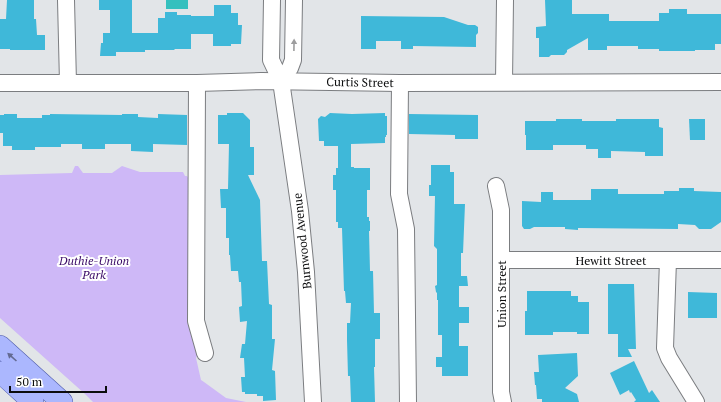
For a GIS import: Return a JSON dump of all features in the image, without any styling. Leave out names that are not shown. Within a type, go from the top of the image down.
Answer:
[{"type":"main road","points":[[0,346],[62,402]]},
{"type":"main road","points":[[0,372],[33,402]]},
{"type":"street","points":[[66,0],[68,83]]},
{"type":"street","name":"Burnwood Avenue","points":[[272,0],[271,60],[281,81],[301,219],[306,272],[313,402]]},
{"type":"street","points":[[281,81],[294,60],[294,0]]},
{"type":"street","points":[[504,82],[505,0]]},
{"type":"street","name":"Curtis Street","points":[[0,83],[281,81],[721,82]]},
{"type":"street","points":[[197,82],[196,321],[205,353]]},
{"type":"street","points":[[400,82],[399,194],[406,229],[408,402]]},
{"type":"street","name":"Union Street","points":[[496,186],[501,210],[501,392],[503,402]]},
{"type":"street","name":"Hewitt Street","points":[[501,260],[721,260]]},
{"type":"street","points":[[668,260],[665,348],[669,358],[696,402]]},
{"type":"green space","name":"Duthie-Union Park","points":[[75,166],[78,166],[83,173],[112,173],[122,166],[140,172],[183,172],[185,176],[187,176],[194,188],[200,350],[196,358],[201,380],[226,398],[246,402],[93,402],[0,318],[0,175],[72,173]]},
{"type":"water","points":[[166,0],[188,0],[188,9],[166,9]]},
{"type":"building","points":[[7,0],[34,0],[34,19],[36,19],[37,35],[45,35],[45,50],[0,49],[0,19],[6,19]]},
{"type":"building","points":[[99,0],[132,0],[132,33],[158,33],[158,18],[165,18],[165,12],[177,12],[177,15],[214,16],[214,5],[231,5],[231,13],[238,13],[238,25],[242,25],[241,44],[231,44],[231,46],[213,46],[213,34],[191,34],[191,49],[116,52],[116,56],[100,56],[101,43],[103,43],[103,33],[110,33],[110,10],[99,10]]},
{"type":"building","points":[[545,0],[572,0],[572,14],[609,14],[609,21],[659,21],[659,13],[669,13],[669,9],[687,9],[687,14],[721,14],[721,44],[715,44],[715,50],[695,51],[659,51],[659,49],[638,49],[638,46],[607,46],[607,50],[588,50],[588,38],[567,50],[564,55],[539,57],[539,38],[536,38],[536,27],[546,26]]},
{"type":"building","points":[[361,16],[444,17],[468,25],[475,25],[478,27],[476,47],[413,46],[413,49],[401,49],[401,41],[376,41],[376,49],[361,49]]},
{"type":"building","points":[[227,113],[243,113],[250,120],[250,147],[254,147],[254,175],[248,175],[260,200],[262,261],[267,261],[269,304],[272,305],[272,339],[275,339],[272,370],[275,371],[276,400],[263,401],[263,396],[257,396],[257,394],[245,394],[245,392],[242,392],[241,377],[245,377],[244,358],[240,358],[242,344],[245,344],[247,321],[240,322],[239,307],[242,306],[241,282],[239,282],[238,271],[231,271],[229,238],[226,238],[226,208],[221,208],[220,189],[228,189],[229,144],[218,144],[218,115],[227,115]]},
{"type":"building","points":[[330,113],[385,113],[385,116],[387,116],[387,135],[385,137],[385,143],[351,144],[351,167],[370,168],[370,190],[367,190],[367,217],[369,217],[370,221],[370,271],[373,271],[374,313],[380,313],[380,339],[375,339],[375,402],[351,402],[350,376],[348,376],[347,323],[350,323],[351,303],[346,303],[344,291],[342,228],[338,228],[338,222],[336,222],[336,190],[333,190],[333,175],[336,175],[336,168],[338,168],[338,146],[324,146],[324,141],[319,141],[318,119],[321,116],[325,117]]},
{"type":"building","points":[[17,114],[17,118],[42,118],[42,115],[50,114],[138,114],[138,117],[158,118],[158,114],[187,115],[187,145],[153,144],[153,152],[131,151],[131,144],[105,144],[105,149],[82,149],[82,144],[61,144],[61,147],[35,147],[35,150],[12,150],[12,146],[3,146],[3,133],[0,133],[0,115]]},
{"type":"building","points":[[409,114],[478,115],[478,139],[455,139],[455,135],[409,134]]},
{"type":"building","points":[[556,119],[616,121],[616,119],[659,119],[659,127],[663,128],[663,156],[645,156],[645,152],[611,151],[611,158],[598,158],[598,149],[586,149],[586,145],[553,145],[553,150],[526,150],[525,121],[556,121]]},
{"type":"building","points":[[689,119],[705,119],[705,140],[690,140]]},
{"type":"building","points":[[431,165],[450,165],[450,172],[454,172],[454,204],[465,204],[463,253],[461,253],[461,276],[467,276],[468,286],[459,286],[459,307],[469,307],[469,323],[459,323],[459,346],[468,346],[468,376],[442,376],[442,367],[436,367],[436,357],[442,357],[442,335],[438,335],[438,300],[435,286],[437,285],[437,249],[434,246],[435,196],[429,196],[429,185],[431,185]]},
{"type":"building","points":[[679,188],[694,188],[694,191],[721,192],[721,222],[711,229],[699,229],[695,225],[678,224],[678,229],[578,228],[578,230],[565,229],[565,227],[534,227],[524,229],[522,226],[522,201],[541,202],[541,192],[553,192],[553,200],[591,200],[591,189],[618,189],[618,194],[664,194],[664,191],[679,191]]},
{"type":"building","points":[[608,284],[634,284],[636,349],[628,349],[632,357],[618,357],[618,334],[608,334]]},
{"type":"building","points":[[527,291],[571,291],[571,296],[578,296],[578,302],[589,302],[589,334],[577,334],[577,332],[553,332],[553,335],[525,335]]},
{"type":"building","points":[[688,292],[717,293],[717,318],[688,318]]},
{"type":"building","points":[[577,353],[578,376],[565,388],[577,394],[579,402],[542,402],[542,399],[537,399],[534,372],[539,372],[538,355]]},
{"type":"building","points":[[634,361],[649,393],[652,390],[660,402],[634,402],[636,400],[629,390],[620,395],[610,373]]}]
